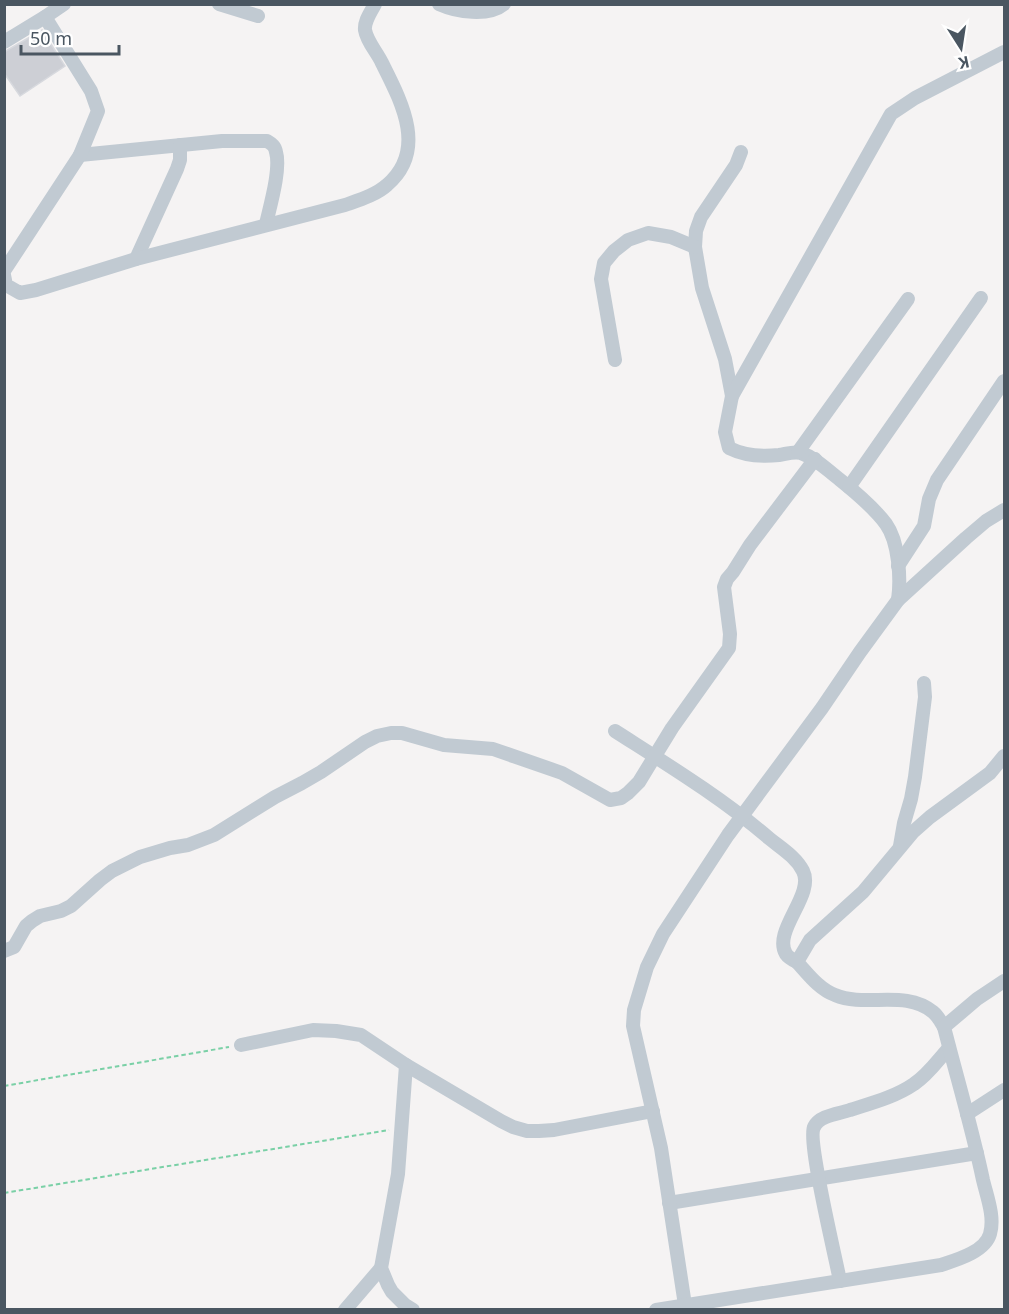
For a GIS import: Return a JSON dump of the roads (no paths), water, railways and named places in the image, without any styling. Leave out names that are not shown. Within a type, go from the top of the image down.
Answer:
[{"type":"street","points":[[4,42],[64,4]]},
{"type":"street","points":[[219,4],[258,16]]},
{"type":"street","points":[[45,17],[91,91],[98,111],[80,155],[4,273],[6,285],[20,293],[136,259],[345,205],[386,186],[401,170],[407,156],[409,131],[401,101],[365,29],[367,19],[375,4]]},
{"type":"street","points":[[439,4],[449,9],[497,10],[504,4]]},
{"type":"street","points":[[898,600],[900,584],[896,551],[887,525],[858,495],[815,459],[798,452],[754,456],[738,453],[729,448],[724,432],[732,396],[891,114],[915,98],[1005,52]]},
{"type":"street","points":[[80,155],[222,141],[267,141],[276,151],[277,170],[266,224]]},
{"type":"street","points":[[136,259],[177,169],[180,160],[180,145]]},
{"type":"street","points":[[732,396],[725,359],[702,288],[695,247],[696,231],[701,217],[736,165],[741,152]]},
{"type":"street","points":[[615,360],[601,279],[604,263],[628,240],[648,233],[671,237],[695,247]]},
{"type":"street","points":[[849,487],[981,298]]},
{"type":"street","points":[[798,452],[908,299]]},
{"type":"street","points":[[898,566],[924,526],[929,499],[937,480],[1005,381]]},
{"type":"street","points":[[4,951],[14,947],[26,926],[32,921],[71,906],[112,871],[140,857],[214,835],[275,797],[312,778],[377,736],[402,733],[444,745],[493,749],[561,773],[610,800],[621,798],[639,782],[672,728],[729,648],[730,634],[724,587],[727,579],[815,459]]},
{"type":"street","points":[[685,1305],[661,1148],[633,1026],[634,1010],[647,967],[663,934],[728,835],[898,600],[986,521],[1005,510]]},
{"type":"street","points":[[900,846],[915,777],[925,697],[924,683]]},
{"type":"street","points":[[615,731],[742,816],[795,860],[804,873],[804,883],[800,899],[784,933],[783,946],[787,955],[797,962],[815,982],[834,995],[852,999],[896,999],[919,1003],[935,1013],[944,1027],[992,1219],[990,1236],[984,1244],[966,1256],[941,1265],[656,1310]]},
{"type":"street","points":[[797,962],[810,940],[863,892],[900,846],[930,817],[990,773],[1005,756]]},
{"type":"street","points":[[944,1027],[977,999],[1005,981]]},
{"type":"street","points":[[241,1045],[313,1030],[361,1035],[406,1065],[501,1121],[527,1131],[554,1130],[653,1112]]},
{"type":"street","points":[[840,1281],[819,1179],[812,1135],[814,1126],[824,1118],[896,1095],[915,1084],[949,1048]]},
{"type":"street","points":[[345,1310],[381,1268],[398,1174],[406,1065]]},
{"type":"street","points":[[967,1114],[1005,1090]]},
{"type":"street","points":[[669,1203],[977,1153]]},
{"type":"street","points":[[381,1268],[392,1292],[413,1310]]}]
